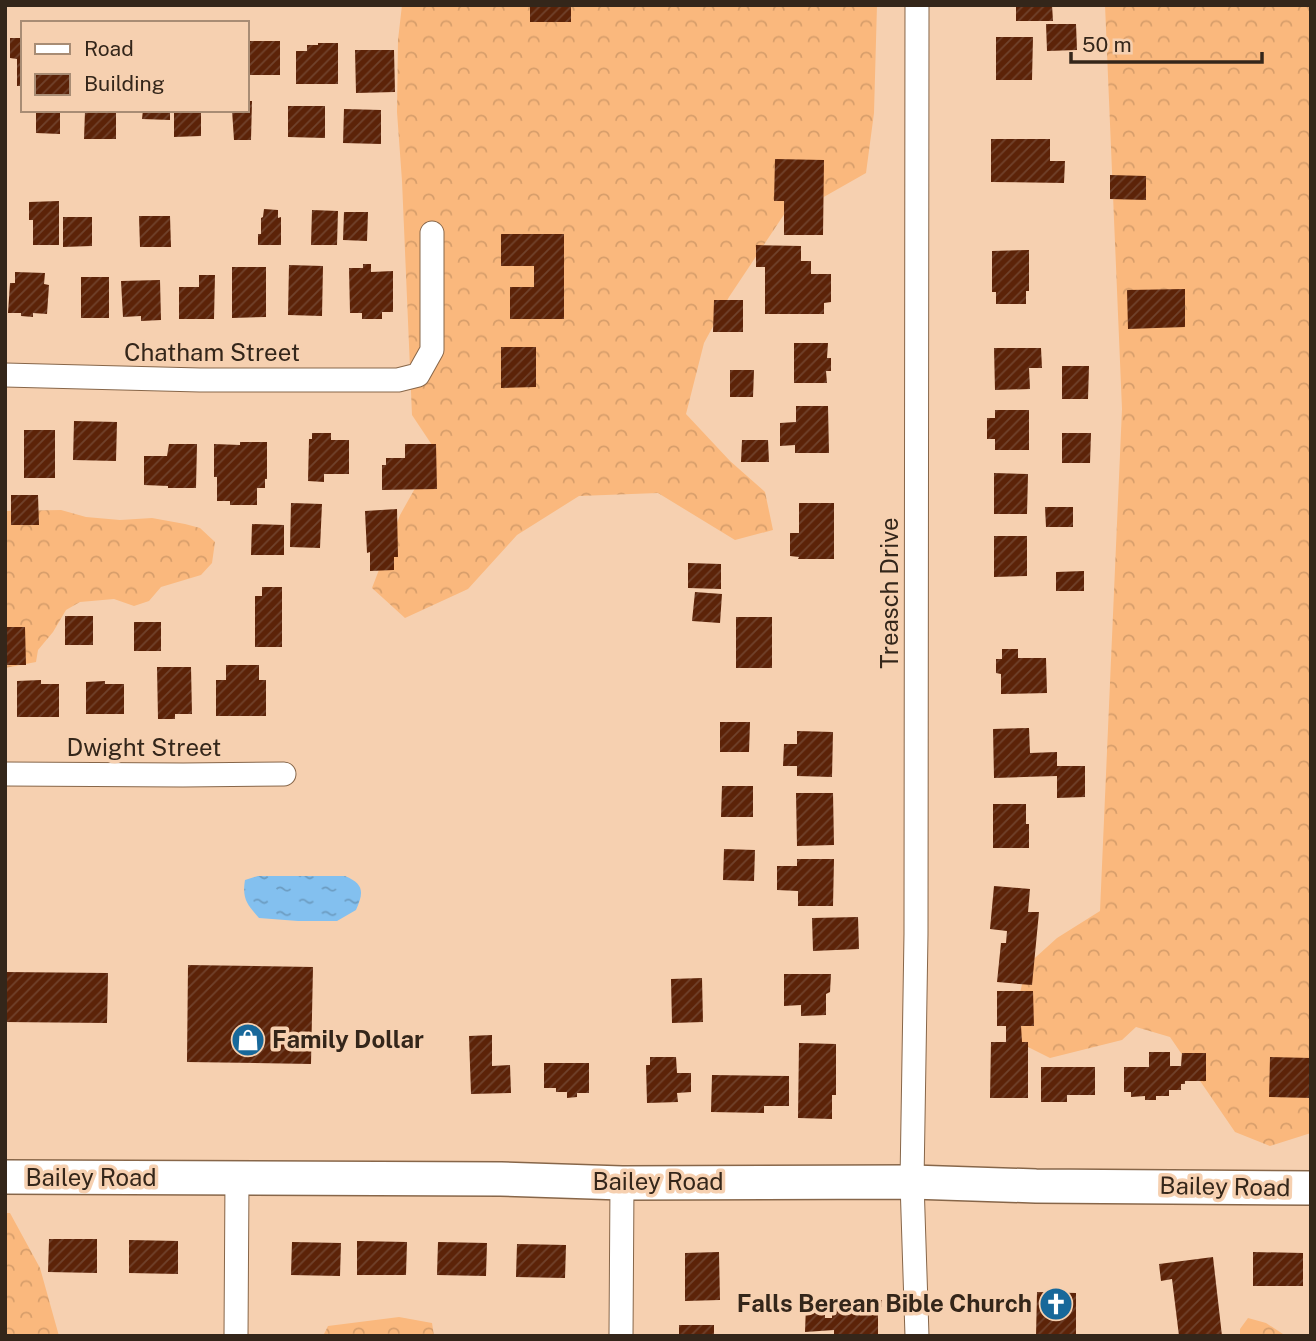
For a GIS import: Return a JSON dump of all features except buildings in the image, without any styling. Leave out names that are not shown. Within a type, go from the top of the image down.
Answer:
[{"type":"street","name":"Treasch Drive","points":[[917,5],[916,934],[912,1182],[917,1336]]},
{"type":"street","name":"Chatham Street","points":[[5,375],[220,380],[398,380],[418,375],[432,351],[432,233]]},
{"type":"street","name":"Dwight Street","points":[[5,774],[284,774]]},
{"type":"street","name":"Bailey Road","points":[[5,1177],[622,1183],[912,1182],[1036,1186],[1311,1188]]},
{"type":"street","points":[[236,1336],[237,1179]]},
{"type":"street","points":[[621,1336],[622,1183]]},
{"type":"green space","points":[[402,5],[877,5],[874,113],[866,173],[822,198],[785,213],[729,297],[704,343],[686,414],[730,461],[765,492],[773,530],[735,540],[658,493],[579,496],[517,535],[468,589],[405,618],[372,588],[400,515],[436,451],[412,415],[397,112],[398,40]]},
{"type":"green space","points":[[1105,5],[1311,5],[1311,1133],[1270,1146],[1235,1132],[1170,1037],[1136,1027],[1122,1040],[1050,1058],[1018,1042],[1015,1016],[1026,966],[1057,938],[1100,911],[1122,409]]},
{"type":"green space","points":[[61,510],[86,517],[120,520],[152,518],[200,528],[215,542],[212,563],[201,575],[161,587],[149,601],[134,606],[114,599],[80,602],[66,610],[38,650],[36,662],[5,668],[5,511]]},
{"type":"green space","points":[[5,1213],[10,1213],[40,1268],[59,1336],[5,1336]]},
{"type":"green space","points":[[399,1317],[432,1323],[434,1336],[323,1336],[328,1326]]},
{"type":"green space","points":[[1248,1318],[1266,1323],[1286,1336],[1240,1336],[1240,1329]]},
{"type":"water","points":[[258,876],[345,876],[356,882],[361,893],[356,910],[337,921],[259,918],[249,905],[244,892],[245,880]]},
{"type":"place","name":"Family Dollar","points":[[248,1040]]},
{"type":"place","name":"Falls Berean Bible Church","points":[[1056,1304]]}]
